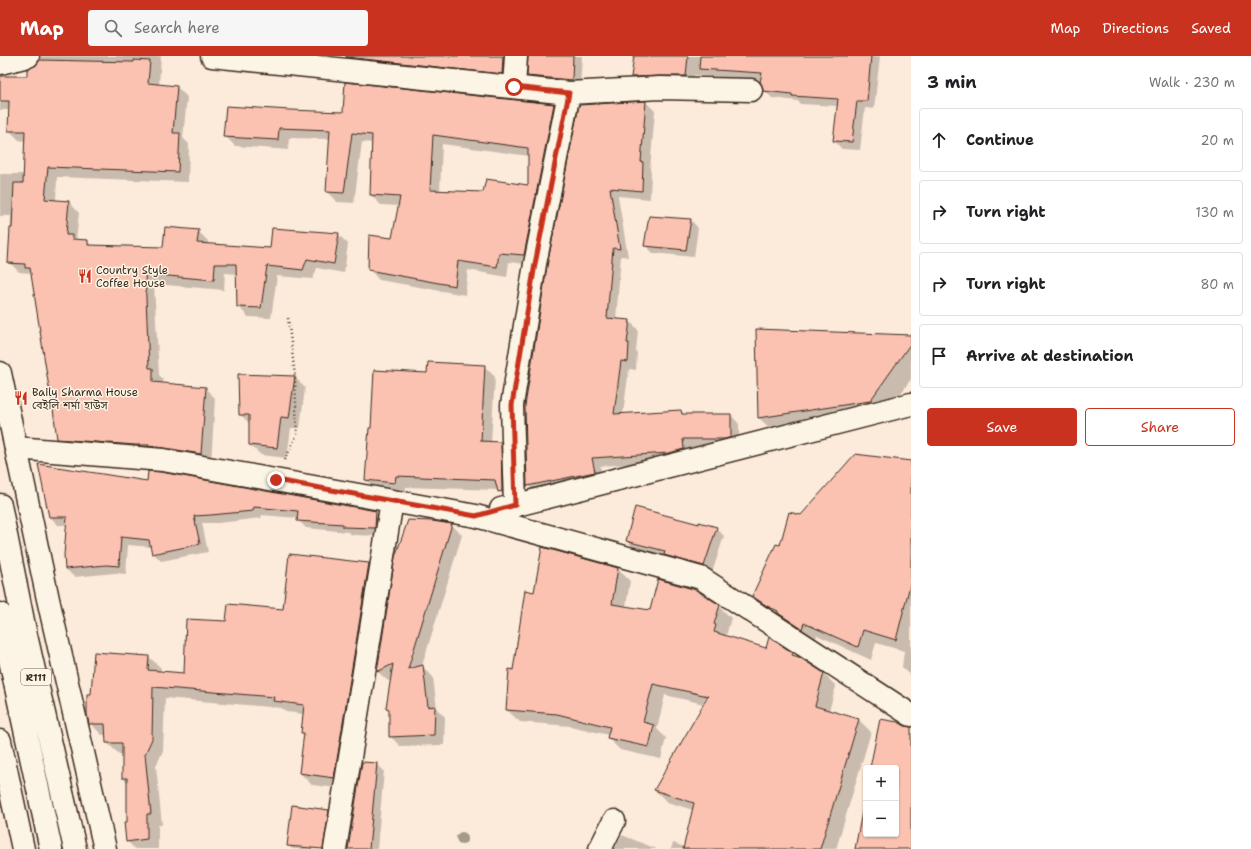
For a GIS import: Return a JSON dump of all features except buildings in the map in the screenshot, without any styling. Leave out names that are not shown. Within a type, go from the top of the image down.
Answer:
[{"type":"street","points":[[0,63],[28,56]]},
{"type":"street","points":[[212,56],[569,93],[660,88],[751,90]]},
{"type":"street","points":[[514,87],[516,56]]},
{"type":"street","points":[[515,505],[512,405],[535,264],[569,93]]},
{"type":"street","points":[[0,374],[8,449],[105,849]]},
{"type":"street","points":[[476,516],[911,404]]},
{"type":"street","points":[[8,449],[163,460],[476,516],[701,578],[911,715]]},
{"type":"street","points":[[335,849],[392,501]]},
{"type":"street","name":"R111","points":[[0,505],[25,631],[75,849]]},
{"type":"street","name":"R111","points":[[0,614],[51,849]]},
{"type":"street","points":[[0,741],[23,849]]},
{"type":"street","points":[[600,849],[614,820]]},
{"type":"path","points":[[276,480],[297,434],[295,376],[288,318]]},
{"type":"place","name":"Country Style Coffee House","points":[[85,276]]},
{"type":"place","name":"Baily Sharma House বেইলি শর্মা হাউস","points":[[21,398]]},
{"type":"route","points":[[276,480],[476,516],[515,505],[512,405],[535,264],[569,93],[514,87]]}]
